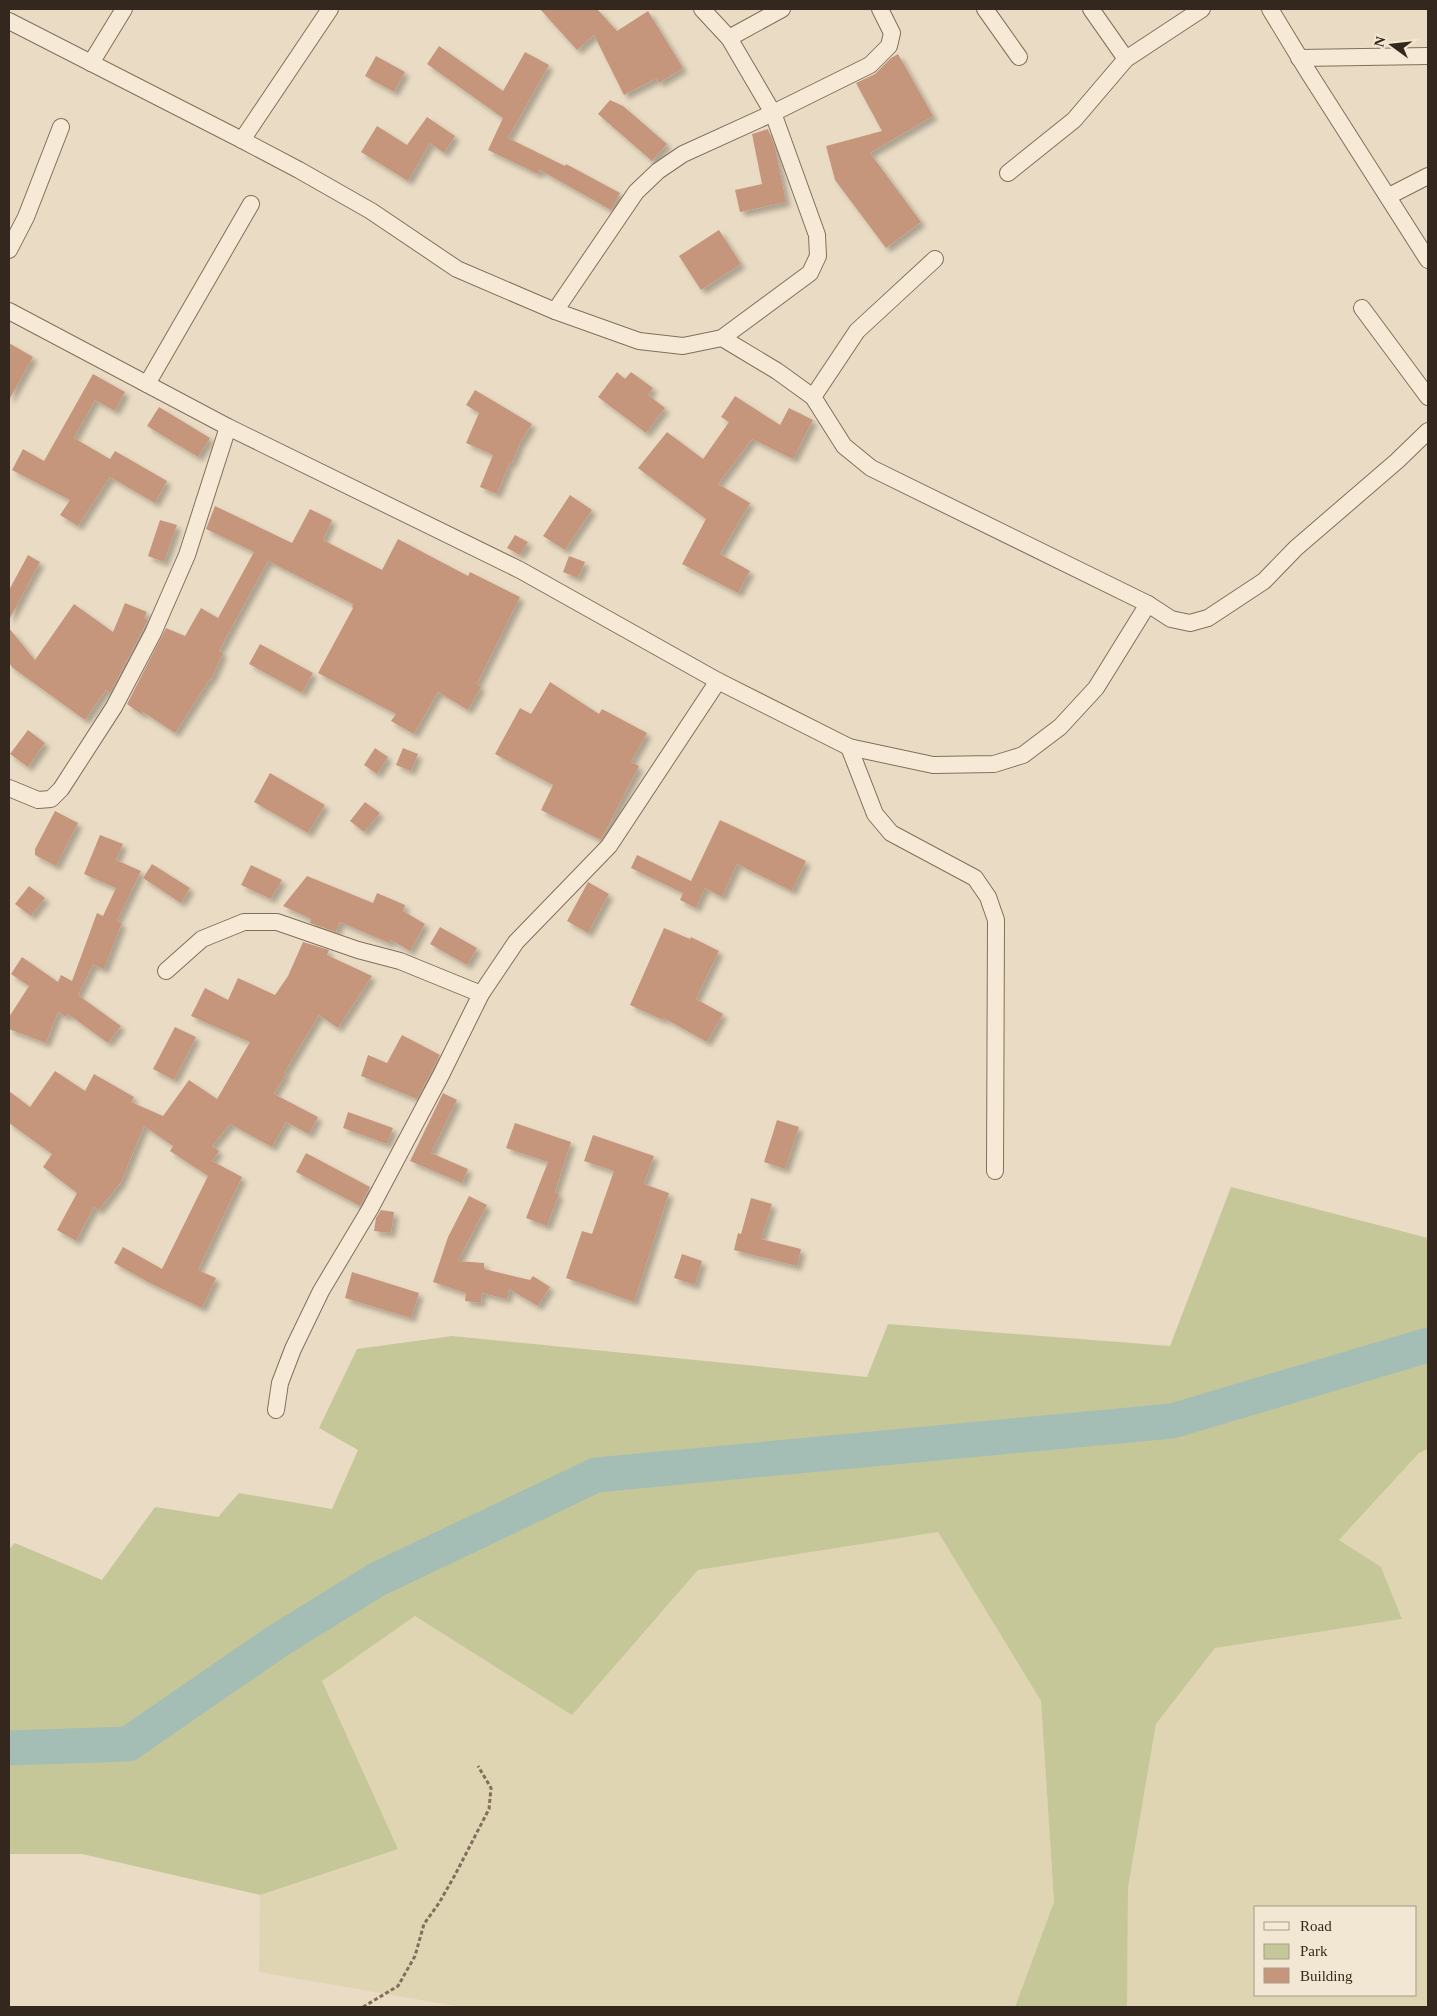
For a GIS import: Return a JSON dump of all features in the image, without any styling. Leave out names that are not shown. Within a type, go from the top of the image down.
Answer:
[{"type":"street","points":[[91,63],[124,9]]},
{"type":"street","points":[[242,140],[330,9]]},
{"type":"street","points":[[9,21],[242,140],[371,211],[457,269],[555,311],[639,341],[683,346],[722,338],[810,273],[818,256],[817,235],[774,113],[729,38],[702,9]]},
{"type":"street","points":[[729,38],[782,9]]},
{"type":"street","points":[[555,311],[636,192],[658,171],[682,154],[774,113],[870,65],[889,46],[892,33],[880,9]]},
{"type":"street","points":[[985,9],[1019,57]]},
{"type":"street","points":[[1091,9],[1126,59]]},
{"type":"street","points":[[1008,173],[1074,120],[1126,59],[1202,9]]},
{"type":"street","points":[[1270,9],[1299,58],[1389,196],[1428,260]]},
{"type":"street","points":[[1299,58],[1428,56]]},
{"type":"street","points":[[9,250],[26,217],[61,127]]},
{"type":"street","points":[[1389,196],[1428,176]]},
{"type":"street","points":[[147,384],[251,204]]},
{"type":"street","points":[[813,397],[857,331],[935,259]]},
{"type":"street","points":[[1362,308],[1428,397]]},
{"type":"street","points":[[9,311],[228,427],[520,570],[718,682],[849,747],[933,765],[994,764],[1024,755],[1060,727],[1096,688],[1148,604]]},
{"type":"street","points":[[722,338],[776,371],[813,397],[844,446],[871,468],[1148,604],[1170,618],[1190,623],[1208,618],[1264,581],[1296,548],[1397,461],[1428,431]]},
{"type":"street","points":[[9,788],[38,800],[51,799],[61,789],[114,707],[152,633],[186,555],[228,427]]},
{"type":"street","points":[[276,1410],[280,1383],[293,1349],[321,1291],[370,1209],[481,994],[516,942],[609,846],[718,682]]},
{"type":"street","points":[[849,747],[875,814],[891,833],[975,878],[988,896],[996,920],[995,1171]]},
{"type":"street","points":[[166,971],[202,939],[244,922],[277,922],[358,950],[400,961],[481,994]]},
{"type":"path","points":[[363,2007],[398,1986],[415,1956],[424,1924],[451,1882],[489,1809],[491,1788],[478,1766]]},
{"type":"shaded area","points":[[1428,1449],[1428,2007],[1127,2007],[1128,1888],[1156,1724],[1215,1648],[1402,1619],[1381,1567],[1339,1540],[1419,1453]]},
{"type":"shaded area","points":[[938,1532],[1041,1701],[1054,1903],[1015,2007],[461,2007],[259,1972],[260,1895],[398,1849],[321,1681],[415,1616],[572,1714],[698,1570]]},
{"type":"green space","points":[[1231,1187],[1428,1238],[1428,1449],[1419,1453],[1339,1540],[1381,1567],[1402,1619],[1215,1648],[1156,1724],[1128,1888],[1127,2007],[1015,2007],[1054,1902],[1041,1701],[938,1532],[698,1570],[572,1715],[415,1616],[322,1681],[398,1849],[260,1895],[82,1854],[9,1854],[9,1549],[15,1543],[102,1580],[155,1507],[218,1517],[239,1493],[332,1509],[358,1450],[319,1428],[357,1349],[452,1336],[867,1377],[888,1324],[1170,1346]]},
{"type":"building","points":[[540,9],[597,9],[617,31],[648,11],[683,68],[659,83],[657,78],[624,95],[594,35],[577,50]]},
{"type":"building","points":[[439,46],[503,91],[525,52],[549,65],[508,138],[565,166],[566,164],[620,193],[611,210],[540,170],[538,174],[488,150],[503,118],[427,64]]},
{"type":"building","points":[[898,54],[933,116],[870,153],[921,222],[886,248],[835,180],[826,146],[882,131],[856,83],[875,74],[891,58]]},
{"type":"building","points":[[376,56],[405,72],[394,92],[365,76]]},
{"type":"building","points":[[610,100],[623,106],[667,144],[652,161],[598,114]]},
{"type":"building","points":[[427,117],[455,136],[444,153],[430,143],[408,181],[361,152],[377,126],[407,145]]},
{"type":"building","points":[[768,129],[775,147],[786,202],[740,212],[735,190],[762,184],[752,134]]},
{"type":"building","points":[[719,230],[741,264],[701,290],[679,256]]},
{"type":"building","points":[[9,343],[33,357],[9,400]]},
{"type":"building","points":[[617,372],[625,379],[631,372],[653,388],[648,395],[665,408],[646,433],[598,397]]},
{"type":"building","points":[[93,374],[125,392],[115,411],[95,400],[74,438],[110,459],[115,451],[167,481],[155,503],[110,477],[78,526],[60,515],[70,500],[12,470],[23,449],[44,461]]},
{"type":"building","points":[[475,390],[532,424],[520,443],[512,463],[510,462],[497,494],[480,487],[493,455],[466,443],[479,413],[466,405]]},
{"type":"building","points":[[735,396],[780,425],[789,408],[813,420],[793,459],[752,439],[718,484],[750,503],[720,554],[750,571],[738,593],[682,564],[706,519],[638,468],[667,432],[703,459],[729,422],[721,417]]},
{"type":"building","points":[[159,407],[210,438],[198,457],[147,426]]},
{"type":"building","points":[[570,495],[592,510],[565,550],[543,536]]},
{"type":"building","points":[[215,506],[292,543],[310,509],[332,520],[323,540],[382,570],[398,539],[468,576],[470,572],[520,597],[477,684],[481,687],[468,710],[438,692],[414,734],[391,721],[396,714],[318,673],[353,608],[353,604],[268,561],[219,651],[223,653],[211,680],[175,733],[127,704],[166,628],[185,636],[201,608],[218,618],[254,552],[206,529]]},
{"type":"building","points":[[160,520],[177,525],[164,562],[148,556]]},
{"type":"building","points":[[515,535],[528,542],[520,555],[507,548]]},
{"type":"building","points":[[28,555],[40,562],[9,620],[9,590]]},
{"type":"building","points":[[569,556],[585,562],[578,578],[563,572]]},
{"type":"building","points":[[125,603],[147,612],[144,618],[148,620],[110,693],[106,690],[85,720],[13,668],[9,663],[9,628],[35,660],[74,604],[113,632]]},
{"type":"building","points":[[260,644],[313,673],[302,693],[249,664]]},
{"type":"building","points":[[550,682],[599,714],[602,709],[647,733],[631,762],[639,766],[601,840],[541,810],[553,785],[495,754],[520,708],[531,714]]},
{"type":"building","points":[[28,730],[45,743],[28,767],[10,754]]},
{"type":"building","points":[[375,748],[388,757],[377,774],[364,765]]},
{"type":"building","points":[[403,748],[418,754],[411,771],[396,765]]},
{"type":"building","points":[[270,773],[325,805],[308,833],[254,802]]},
{"type":"building","points":[[365,802],[380,813],[364,832],[350,821]]},
{"type":"building","points":[[55,811],[78,823],[56,866],[35,855],[35,849]]},
{"type":"building","points":[[720,820],[806,861],[792,891],[737,864],[722,897],[705,888],[696,908],[680,900],[683,893],[631,868],[637,855],[691,881]]},
{"type":"building","points":[[100,835],[123,844],[116,860],[141,871],[117,921],[122,923],[104,969],[93,965],[78,995],[121,1026],[108,1043],[68,1014],[66,1017],[58,1012],[46,1043],[9,1029],[9,1017],[29,986],[11,974],[22,957],[58,982],[61,975],[72,981],[97,913],[103,916],[116,888],[84,874]]},
{"type":"building","points":[[152,864],[190,888],[181,903],[143,878]]},
{"type":"building","points":[[251,865],[282,880],[271,899],[241,885]]},
{"type":"building","points":[[307,876],[373,903],[377,893],[405,905],[403,911],[425,924],[410,951],[391,940],[389,943],[340,922],[336,932],[310,923],[311,919],[283,906]]},
{"type":"building","points":[[588,882],[609,894],[588,933],[567,921]]},
{"type":"building","points":[[29,886],[45,898],[31,916],[15,904]]},
{"type":"building","points":[[440,927],[477,948],[467,965],[430,944]]},
{"type":"building","points":[[664,928],[690,939],[691,937],[719,951],[696,999],[723,1014],[707,1042],[664,1018],[663,1020],[630,1005]]},
{"type":"building","points":[[303,942],[329,950],[327,955],[372,976],[338,1028],[319,1015],[284,1073],[286,1074],[274,1094],[318,1117],[309,1134],[286,1122],[272,1147],[230,1124],[212,1146],[219,1151],[212,1161],[242,1177],[198,1270],[216,1278],[202,1308],[114,1263],[123,1247],[162,1269],[208,1176],[170,1151],[173,1146],[144,1126],[121,1182],[99,1210],[94,1207],[76,1241],[57,1230],[77,1193],[43,1167],[52,1154],[9,1123],[9,1091],[30,1107],[55,1071],[85,1091],[94,1074],[134,1097],[131,1102],[163,1116],[189,1080],[217,1099],[250,1042],[191,1016],[205,988],[228,1000],[238,978],[275,995],[288,976]]},
{"type":"building","points":[[175,1027],[196,1037],[174,1080],[153,1069]]},
{"type":"building","points":[[402,1035],[440,1055],[417,1099],[361,1076],[368,1055],[387,1063]]},
{"type":"building","points":[[443,1093],[457,1100],[431,1153],[468,1169],[462,1183],[410,1161]]},
{"type":"building","points":[[348,1112],[393,1128],[387,1144],[343,1128]]},
{"type":"building","points":[[777,1120],[799,1127],[785,1169],[764,1162]]},
{"type":"building","points":[[515,1123],[571,1142],[555,1192],[559,1194],[547,1226],[526,1218],[548,1162],[506,1148]]},
{"type":"building","points":[[593,1135],[654,1156],[644,1184],[669,1193],[634,1302],[566,1278],[582,1231],[592,1234],[614,1171],[584,1161]]},
{"type":"building","points":[[306,1153],[370,1187],[360,1206],[296,1172]]},
{"type":"building","points":[[469,1196],[487,1205],[458,1261],[484,1263],[484,1269],[530,1280],[533,1276],[550,1287],[538,1306],[509,1289],[507,1299],[482,1293],[481,1303],[465,1301],[466,1293],[433,1282],[448,1237]]},
{"type":"building","points":[[751,1198],[772,1204],[761,1239],[801,1249],[797,1266],[734,1250],[738,1233],[741,1234]]},
{"type":"building","points":[[381,1210],[394,1212],[391,1233],[374,1231],[376,1218]]},
{"type":"building","points":[[682,1254],[702,1261],[695,1285],[674,1278]]},
{"type":"building","points":[[352,1272],[419,1293],[411,1318],[345,1298]]},
{"type":"waterway","points":[[9,1748],[128,1744],[276,1642],[376,1580],[596,1475],[1172,1421],[1428,1345]]}]
